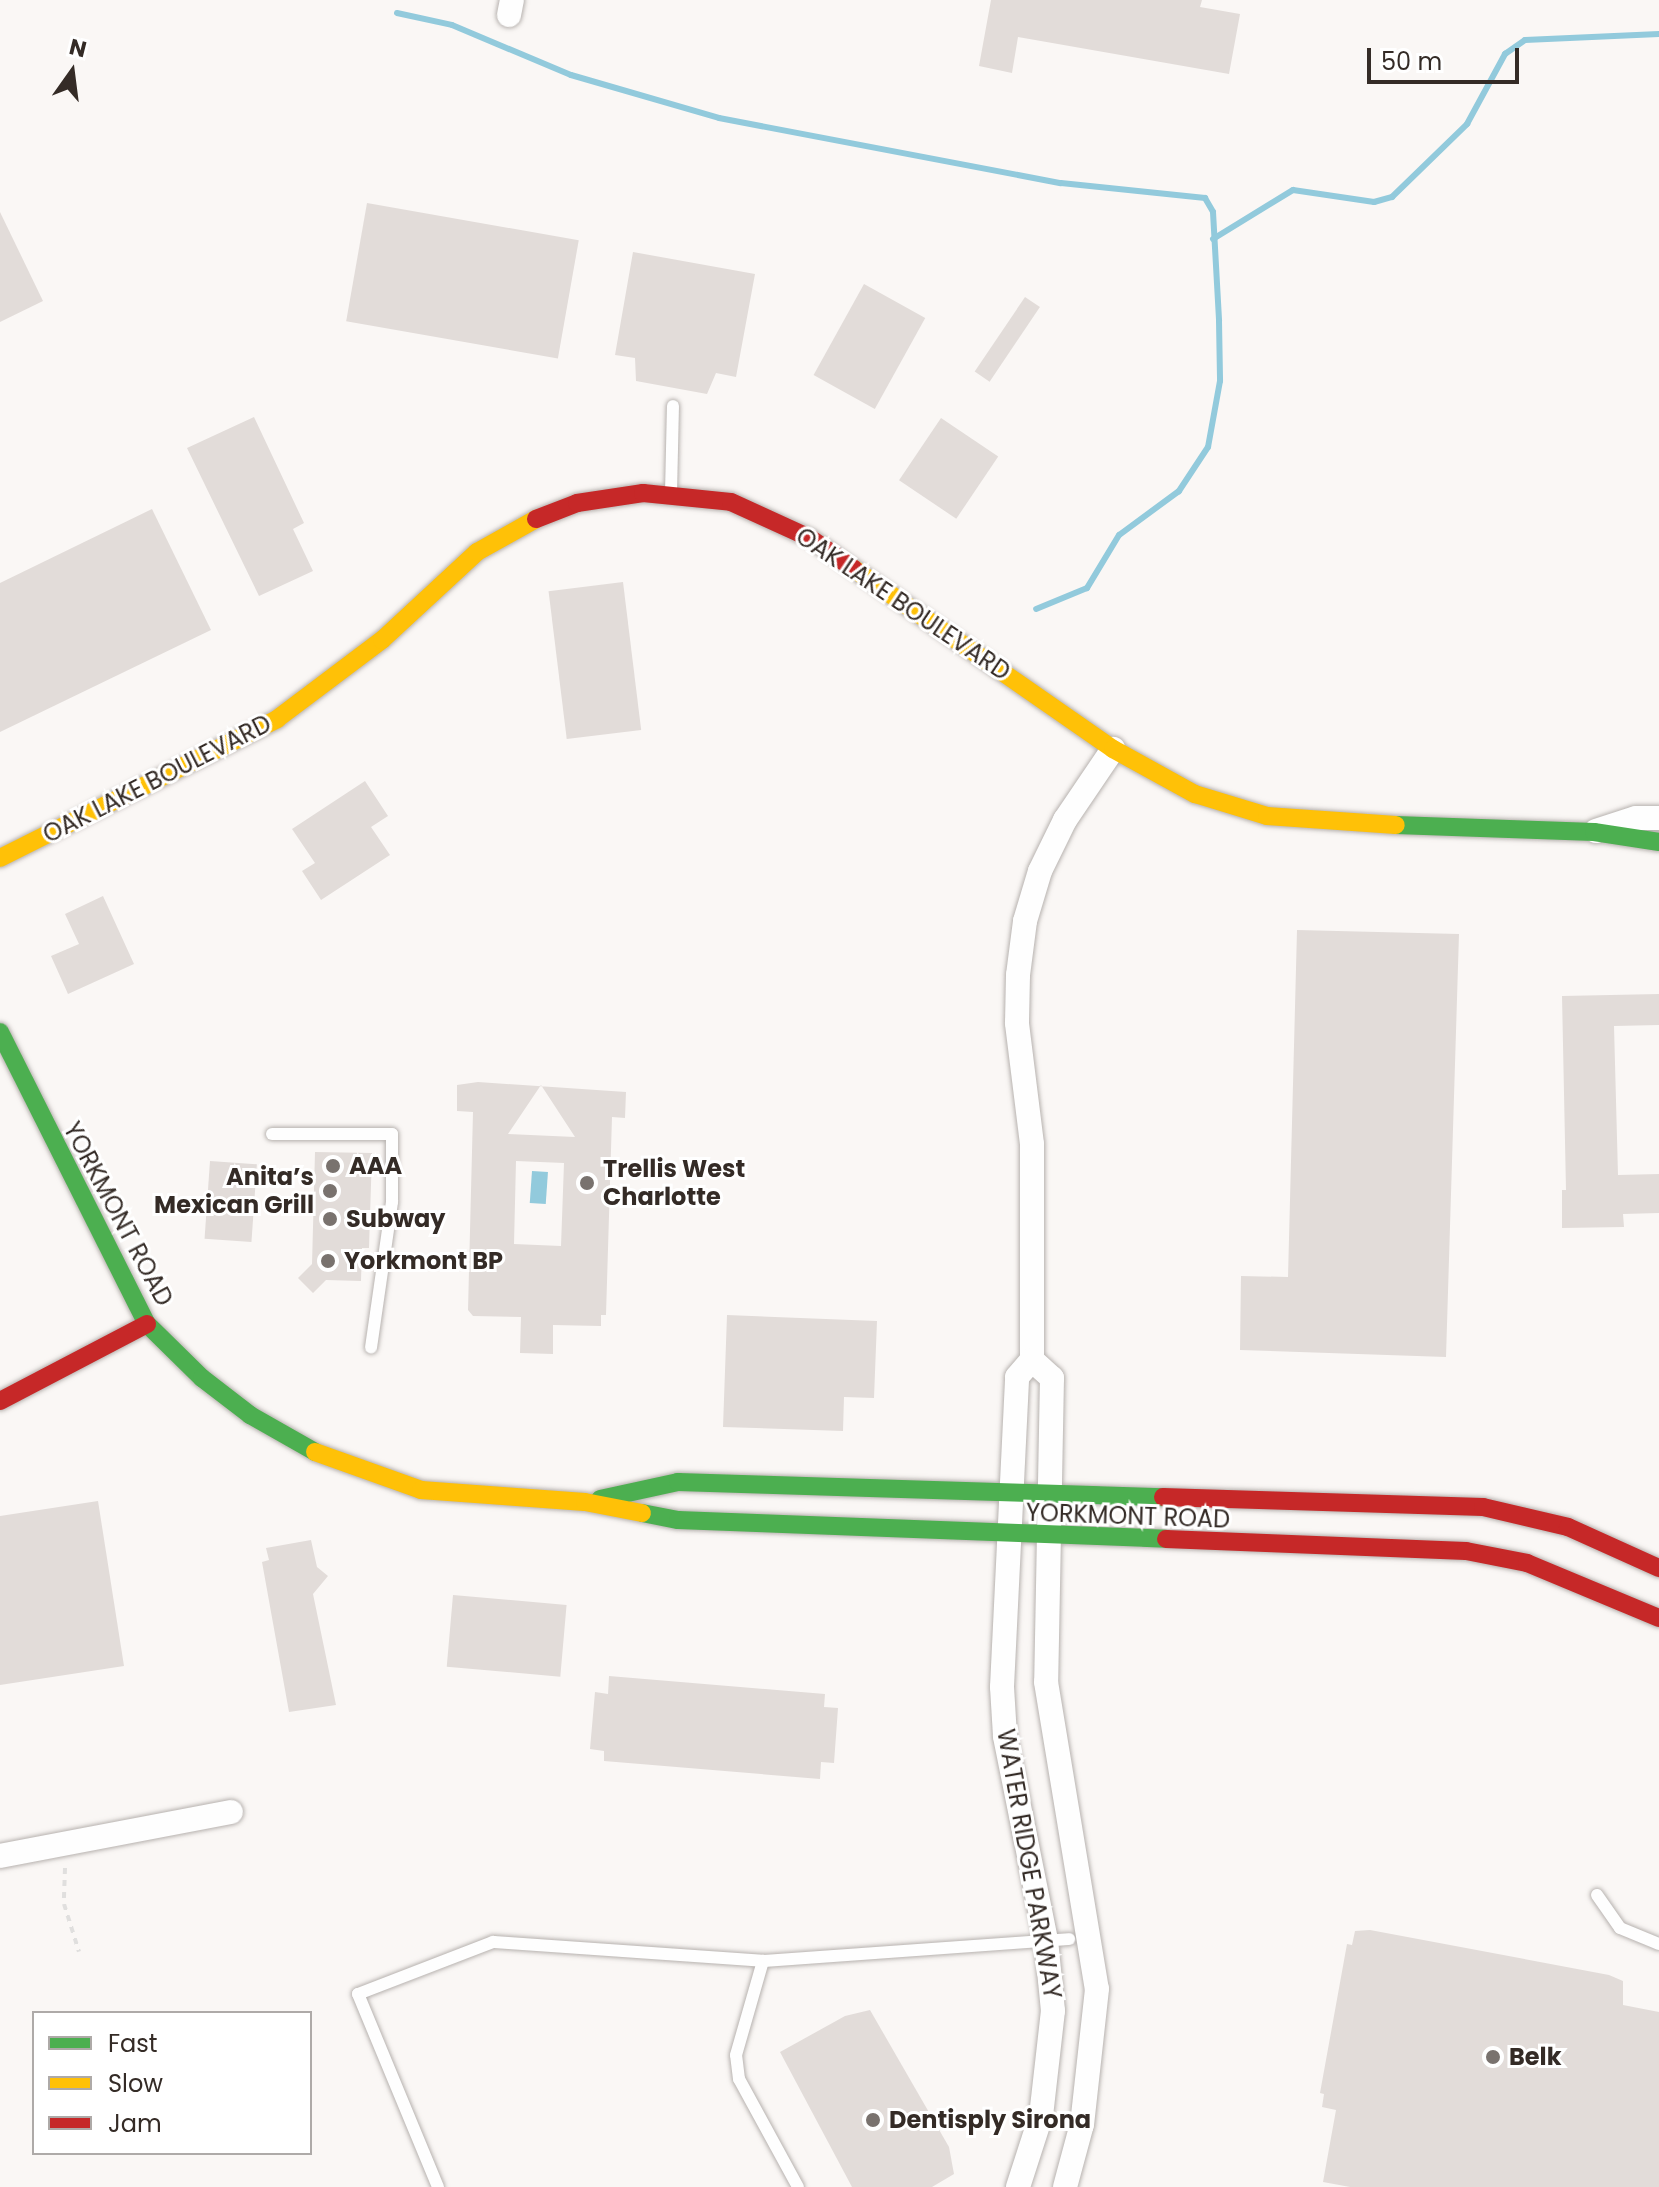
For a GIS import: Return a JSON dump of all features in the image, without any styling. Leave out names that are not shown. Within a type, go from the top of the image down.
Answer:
[{"type":"street","name":"OAK LAKE BOULEVARD","points":[[0,858],[190,767],[277,719],[382,640],[477,552],[519,525],[609,496],[671,493],[731,502],[810,538],[1113,749],[1166,782],[1267,816],[1594,832],[1659,842]]},
{"type":"street","points":[[1032,1360],[1032,1144],[1017,1010],[1025,921],[1040,871],[1065,820],[1113,749]]},
{"type":"street","name":"OAK LAKE BOULEVARD","points":[[1594,832],[1636,818],[1659,818]]},
{"type":"street","name":"YORKMONT ROAD","points":[[0,1032],[147,1324],[238,1406],[318,1454],[421,1490],[585,1502],[678,1520],[1007,1536],[1466,1551],[1527,1563],[1659,1618]]},
{"type":"street","points":[[0,1401],[147,1324]]},
{"type":"street","name":"WATER RIDGE PARKWAY","points":[[1018,2187],[1041,2116],[1051,2065],[1058,1940],[1005,1736],[1002,1687],[1008,1491],[1017,1377],[1032,1360],[1052,1378],[1046,1682],[1097,1989],[1082,2124],[1065,2187]]},
{"type":"street","name":"YORKMONT ROAD","points":[[585,1502],[678,1482],[1483,1507],[1568,1527],[1659,1568]]},
{"type":"street","points":[[0,1856],[231,1812]]},
{"type":"lane","points":[[671,493],[668,467],[673,406]]},
{"type":"lane","points":[[272,1134],[392,1134],[392,1202],[371,1347]]},
{"type":"lane","points":[[1597,1895],[1620,1928],[1659,1944]]},
{"type":"lane","points":[[438,2187],[358,1994],[493,1942],[763,1961],[1058,1940]]},
{"type":"lane","points":[[763,1961],[736,2055],[739,2079],[798,2187]]},
{"type":"path","points":[[65,1868],[64,1904],[79,1952]]},
{"type":"water","points":[[532,1171],[548,1172],[546,1204],[530,1203]]},
{"type":"building","points":[[991,0],[1202,0],[1200,7],[1240,14],[1229,74],[1018,37],[1012,73],[979,66]]},
{"type":"building","points":[[367,203],[579,240],[558,359],[346,321]]},
{"type":"building","points":[[0,212],[43,301],[0,322]]},
{"type":"building","points":[[633,252],[755,274],[736,377],[716,373],[707,394],[636,381],[635,358],[615,355]]},
{"type":"building","points":[[864,284],[925,318],[875,409],[814,375]]},
{"type":"building","points":[[1025,297],[1040,307],[990,382],[975,372]]},
{"type":"building","points":[[254,417],[304,523],[293,529],[313,571],[259,596],[187,448]]},
{"type":"building","points":[[941,418],[998,457],[956,519],[899,480]]},
{"type":"building","points":[[152,509],[211,630],[0,732],[0,583]]},
{"type":"building","points":[[623,582],[641,730],[567,739],[549,591]]},
{"type":"building","points":[[365,781],[388,816],[371,827],[390,855],[321,900],[302,871],[315,863],[292,829]]},
{"type":"building","points":[[103,896],[134,964],[68,994],[51,956],[79,944],[65,914]]},
{"type":"building","points":[[1297,930],[1459,934],[1446,1357],[1240,1350],[1241,1276],[1288,1277]]},
{"type":"building","points":[[1659,994],[1659,1025],[1614,1026],[1618,1175],[1659,1174],[1659,1213],[1623,1214],[1624,1227],[1562,1228],[1562,1190],[1566,1190],[1562,996]]},
{"type":"building","name":"Trellis West Charlotte","points":[[478,1082],[540,1086],[508,1134],[575,1137],[542,1086],[626,1092],[625,1118],[612,1117],[606,1315],[601,1315],[601,1326],[553,1325],[553,1354],[520,1353],[521,1317],[473,1316],[468,1310],[473,1112],[457,1111],[457,1085]],"holes":[[[516,1161],[564,1163],[561,1246],[514,1244]]]},
{"type":"building","points":[[315,1152],[372,1153],[369,1248],[362,1248],[361,1281],[326,1280],[313,1293],[298,1278],[312,1264]]},
{"type":"building","points":[[210,1161],[257,1164],[251,1242],[205,1239]]},
{"type":"building","points":[[727,1315],[877,1321],[874,1398],[844,1397],[843,1431],[723,1427]]},
{"type":"building","points":[[98,1501],[124,1666],[0,1685],[0,1516]]},
{"type":"building","points":[[311,1540],[317,1567],[328,1576],[313,1594],[336,1705],[289,1712],[262,1562],[269,1560],[266,1548]]},
{"type":"building","points":[[453,1595],[567,1605],[560,1677],[447,1667]]},
{"type":"building","points":[[609,1676],[825,1694],[824,1707],[838,1708],[834,1763],[821,1762],[820,1779],[604,1761],[604,1751],[590,1749],[595,1692],[608,1694]]},
{"type":"building","name":"Belk","points":[[1370,1930],[1609,1975],[1623,1981],[1623,2005],[1659,2012],[1659,2187],[1350,2187],[1323,2182],[1336,2110],[1322,2107],[1324,2094],[1320,2093],[1347,1944],[1352,1945],[1355,1931]]},
{"type":"building","name":"Dentisply Sirona","points":[[870,2010],[949,2147],[954,2174],[932,2187],[852,2187],[780,2052],[845,2016]]},
{"type":"waterway","points":[[397,13],[452,25],[571,75],[719,118],[1061,183],[1205,198],[1213,212],[1220,381],[1208,447],[1179,491],[1119,535],[1087,588],[1036,609]]},
{"type":"waterway","points":[[1213,239],[1293,190],[1374,202],[1392,197],[1467,124],[1505,54],[1525,40],[1659,34]]},
{"type":"traffic: fast","points":[[1396,825],[1594,832],[1659,842]]},
{"type":"traffic: fast","points":[[0,1032],[147,1324],[202,1378],[250,1415],[315,1452]]},
{"type":"traffic: fast","points":[[600,1499],[678,1482],[1163,1497]]},
{"type":"traffic: fast","points":[[642,1513],[678,1520],[1166,1539]]},
{"type":"traffic: slow","points":[[0,858],[277,719],[382,640],[477,552],[536,519]]},
{"type":"traffic: slow","points":[[854,569],[1113,749],[1195,794],[1267,816],[1396,825]]},
{"type":"traffic: slow","points":[[315,1452],[421,1490],[585,1502],[642,1513]]},
{"type":"traffic: jam","points":[[536,519],[577,503],[643,493],[731,502],[810,538],[854,569]]},
{"type":"traffic: jam","points":[[0,1401],[147,1324]]},
{"type":"traffic: jam","points":[[1163,1497],[1483,1507],[1568,1527],[1659,1568]]},
{"type":"traffic: jam","points":[[1166,1539],[1466,1551],[1527,1563],[1659,1618]]},
{"type":"place","name":"AAA","points":[[333,1166]]},
{"type":"place","name":"Trellis West Charlotte","points":[[587,1183]]},
{"type":"place","name":"Anita’s Mexican Grill","points":[[330,1191]]},
{"type":"place","name":"Subway","points":[[330,1219]]},
{"type":"place","name":"Yorkmont BP","points":[[328,1261]]},
{"type":"place","name":"Belk","points":[[1493,2057]]},
{"type":"place","name":"Dentisply Sirona","points":[[873,2120]]}]
